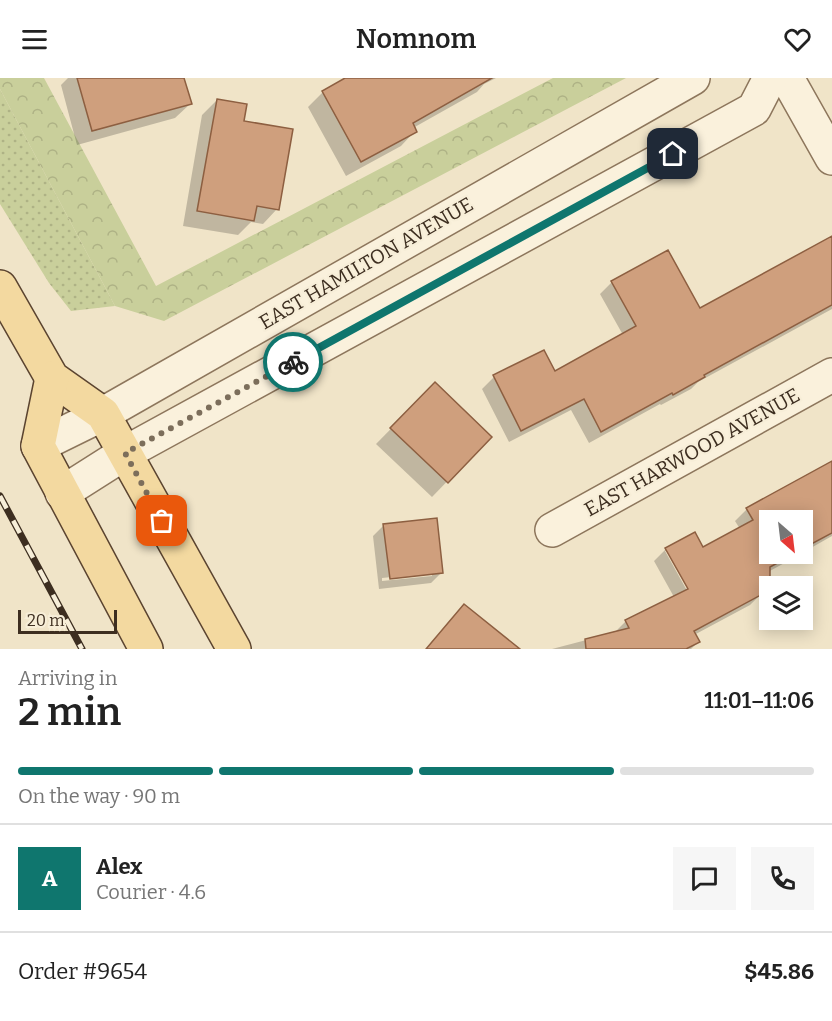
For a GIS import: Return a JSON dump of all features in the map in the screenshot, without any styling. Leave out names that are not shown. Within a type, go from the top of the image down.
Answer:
[{"type":"main road","points":[[0,287],[52,378],[102,414],[234,649]]},
{"type":"main road","points":[[52,378],[38,446],[146,649]]},
{"type":"street","name":"EAST HAMILTON AVENUE","points":[[38,446],[102,414],[693,78]]},
{"type":"street","points":[[62,493],[125,453],[754,109],[770,78]]},
{"type":"street","points":[[787,78],[832,158]]},
{"type":"street","name":"EAST HARWOOD AVENUE","points":[[552,530],[832,375]]},
{"type":"green space","points":[[0,78],[44,78],[156,286],[553,78],[626,78],[164,321],[115,306],[0,89]]},
{"type":"green space","points":[[0,89],[115,306],[71,311],[49,283],[0,204]]},
{"type":"building","points":[[77,78],[184,78],[192,104],[92,131]]},
{"type":"building","points":[[345,78],[492,78],[413,123],[417,132],[361,162],[322,91]]},
{"type":"building","points":[[217,99],[247,104],[244,121],[293,129],[279,210],[257,206],[254,221],[197,211]]},
{"type":"building","points":[[832,236],[832,305],[704,375],[705,377],[673,395],[672,393],[601,432],[584,399],[521,431],[493,375],[544,350],[555,371],[636,326],[611,281],[668,250],[700,308]]},
{"type":"building","points":[[435,382],[492,437],[448,483],[390,428]]},
{"type":"building","points":[[832,461],[832,533],[813,543],[813,510],[759,510],[759,564],[776,564],[770,567],[770,576],[759,576],[759,596],[694,631],[700,642],[686,649],[586,649],[585,639],[629,628],[625,620],[688,589],[665,548],[695,532],[703,547],[753,520],[746,508]]},
{"type":"building","points":[[437,518],[443,573],[390,579],[383,524]]},
{"type":"building","points":[[464,604],[520,649],[426,649]]},
{"type":"railway","points":[[0,496],[82,649]]},
{"type":"way so far","points":[[162,521],[125,453],[293,362]]},
{"type":"route","points":[[293,362],[673,154]]}]
